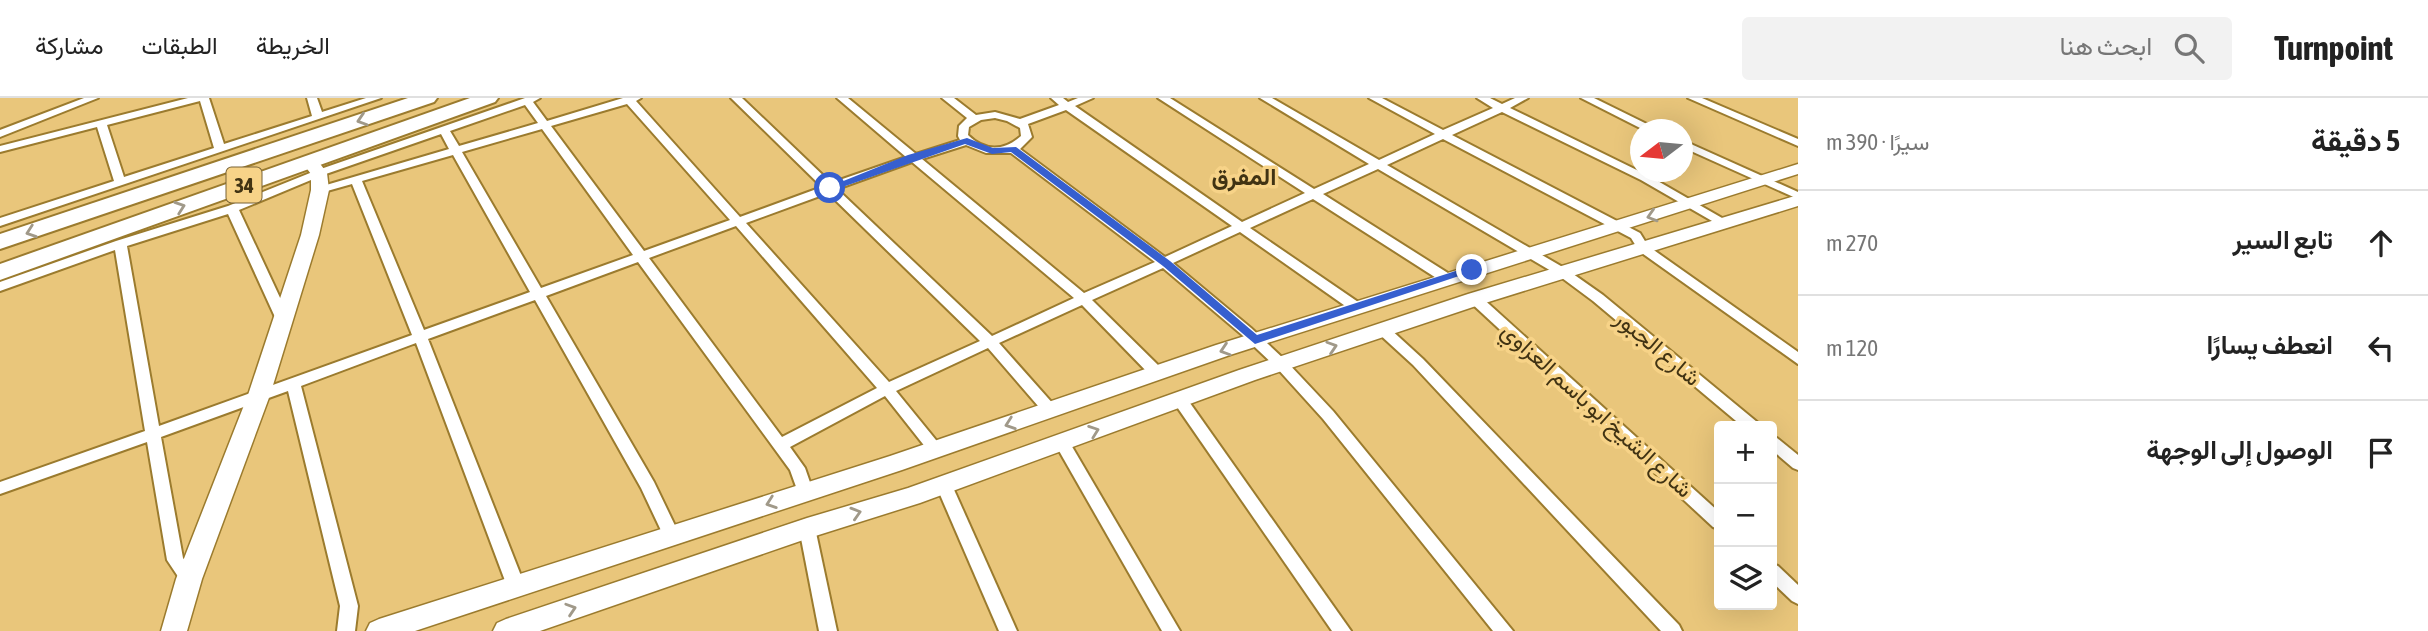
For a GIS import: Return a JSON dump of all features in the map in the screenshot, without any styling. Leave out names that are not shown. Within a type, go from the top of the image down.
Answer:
[{"type":"highway","name":"34","points":[[0,243],[72,208],[427,98]]},
{"type":"highway","name":"34","points":[[0,272],[316,175],[450,104],[488,98]]},
{"type":"street","points":[[43,116],[76,98]]},
{"type":"street","points":[[0,134],[93,98]]},
{"type":"street","points":[[0,149],[202,98],[220,148]]},
{"type":"street","points":[[312,98],[318,117]]},
{"type":"street","points":[[0,222],[72,208],[120,182],[318,117],[357,101],[376,98]]},
{"type":"street","points":[[736,98],[990,342],[1050,410]]},
{"type":"street","points":[[842,98],[1083,299],[1157,373]]},
{"type":"street","points":[[947,98],[975,119]]},
{"type":"street","points":[[1056,98],[1356,307]]},
{"type":"street","points":[[1020,123],[1088,98]]},
{"type":"street","points":[[1163,98],[1446,278]]},
{"type":"street","name":"شارع الجبور","points":[[1265,98],[1562,272],[1598,298],[1746,421]]},
{"type":"street","points":[[1374,98],[1636,236],[1643,248],[1798,359]]},
{"type":"street","points":[[1482,98],[1693,204],[1723,222]]},
{"type":"street","points":[[780,444],[887,389],[1166,264],[1313,193],[1523,98]]},
{"type":"street","points":[[1586,98],[1631,119]]},
{"type":"street","points":[[1693,98],[1798,143]]},
{"type":"street","points":[[316,175],[356,181],[632,99],[887,389],[935,449]]},
{"type":"street","points":[[0,287],[120,244],[232,209],[316,175],[531,100],[544,125],[797,468],[805,491]]},
{"type":"street","points":[[998,116],[1020,123],[1025,127],[1027,137],[1013,149],[992,151],[973,146],[963,136],[964,126],[975,119],[998,116]]},
{"type":"street","points":[[101,123],[120,182]]},
{"type":"street","points":[[444,130],[648,486],[672,537]]},
{"type":"street","points":[[0,488],[153,435],[641,254],[912,157],[967,141]]},
{"type":"street","points":[[1693,148],[1798,198]]},
{"type":"street","points":[[1013,149],[1166,264],[1281,364],[1328,415],[1504,631]]},
{"type":"street","points":[[379,631],[672,537],[1356,307],[1693,204],[1798,169]]},
{"type":"street","points":[[174,631],[189,579],[259,395],[310,235],[316,175]]},
{"type":"street","points":[[356,181],[420,337],[516,586]]},
{"type":"street","points":[[512,630],[943,484],[1281,364],[1475,299],[1798,198]]},
{"type":"street","points":[[232,209],[282,317]]},
{"type":"street","points":[[120,244],[175,560],[189,579]]},
{"type":"street","name":"شارع الشيخ ابو باسم العزاوي","points":[[1475,299],[1714,517]]},
{"type":"street","points":[[1383,330],[1418,362],[1673,631]]},
{"type":"street","points":[[293,383],[349,606],[346,631]]},
{"type":"street","points":[[1180,400],[1342,631]]},
{"type":"street","points":[[1062,442],[1171,631]]},
{"type":"street","points":[[1777,446],[1798,464]]},
{"type":"street","points":[[943,484],[1007,631]]},
{"type":"street","points":[[807,528],[828,631]]},
{"type":"street","points":[[1777,576],[1798,596]]},
{"type":"district","name":"المفرق","points":[[1244,176]]},
{"type":"route","points":[[830,188],[912,157],[967,141],[973,146],[992,151],[1013,149],[1166,264],[1255,340],[1472,270]]}]
